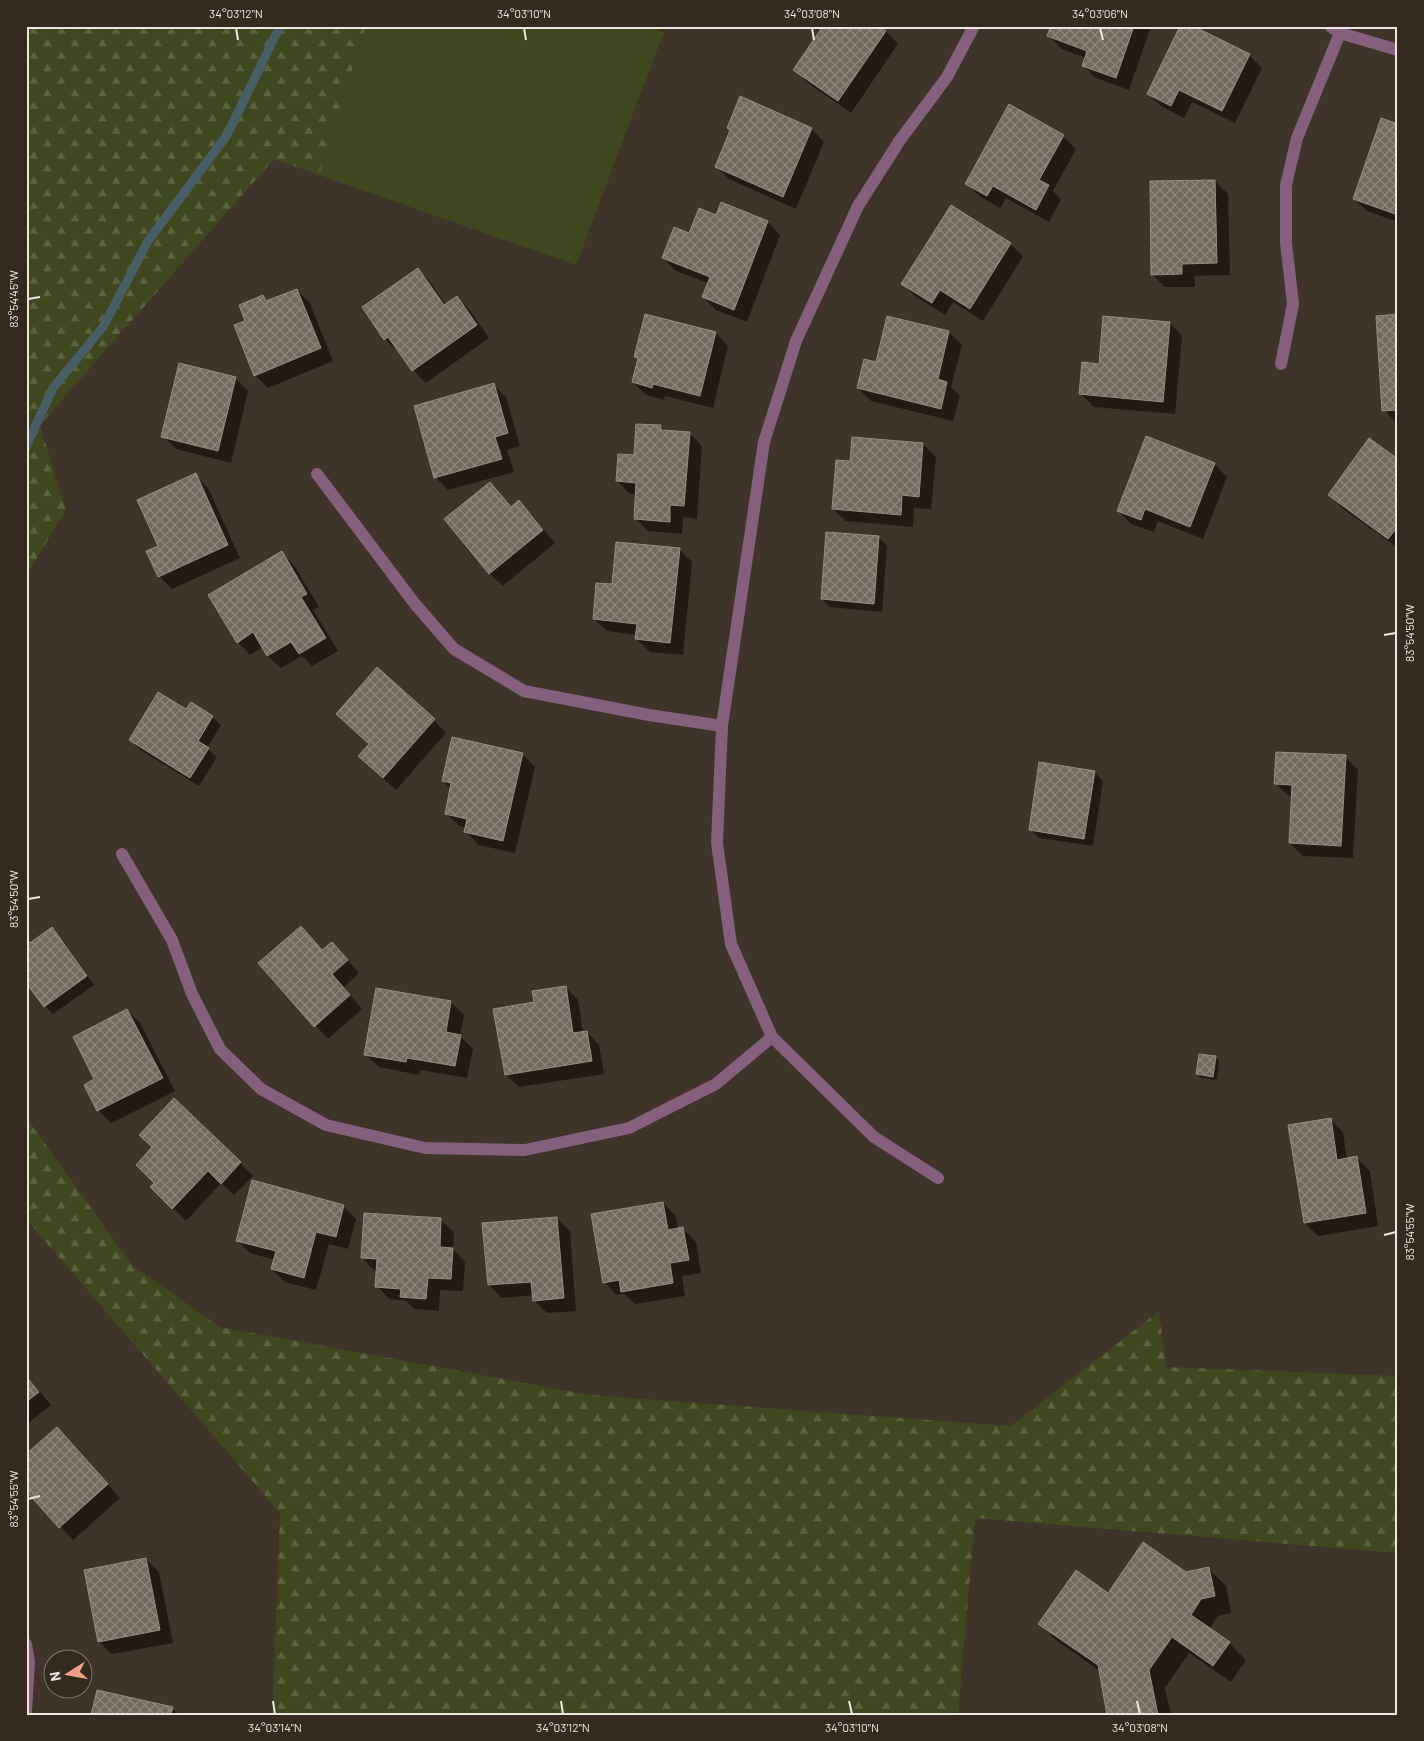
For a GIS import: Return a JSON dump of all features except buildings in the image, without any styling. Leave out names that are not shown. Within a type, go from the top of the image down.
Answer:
[{"type":"street","points":[[938,1178],[874,1137],[772,1037],[731,944],[717,843],[722,726],[764,442],[796,341],[858,206],[900,140],[947,78],[974,26]]},
{"type":"street","points":[[1280,364],[1293,304],[1286,243],[1286,185],[1297,138],[1335,29],[1398,50]]},
{"type":"street","points":[[317,474],[415,604],[454,649],[524,691],[650,715],[722,726]]},
{"type":"street","points":[[122,854],[172,940],[192,994],[220,1049],[261,1089],[326,1125],[425,1148],[524,1150],[629,1128],[716,1084],[772,1037]]},
{"type":"street","points":[[26,1644],[29,1662],[26,1712]]},
{"type":"green space","points":[[26,26],[366,26],[319,175],[274,159],[40,425],[66,510],[26,576]]},
{"type":"green space","points":[[366,26],[649,26],[664,32],[576,265],[319,175]]},
{"type":"green space","points":[[26,1117],[131,1264],[220,1327],[590,1395],[1011,1426],[1159,1311],[1166,1367],[1398,1376],[1398,1553],[975,1518],[958,1715],[272,1715],[280,1513],[26,1219]]},
{"type":"waterway","points":[[26,447],[53,388],[103,327],[148,241],[227,135],[280,26]]}]
